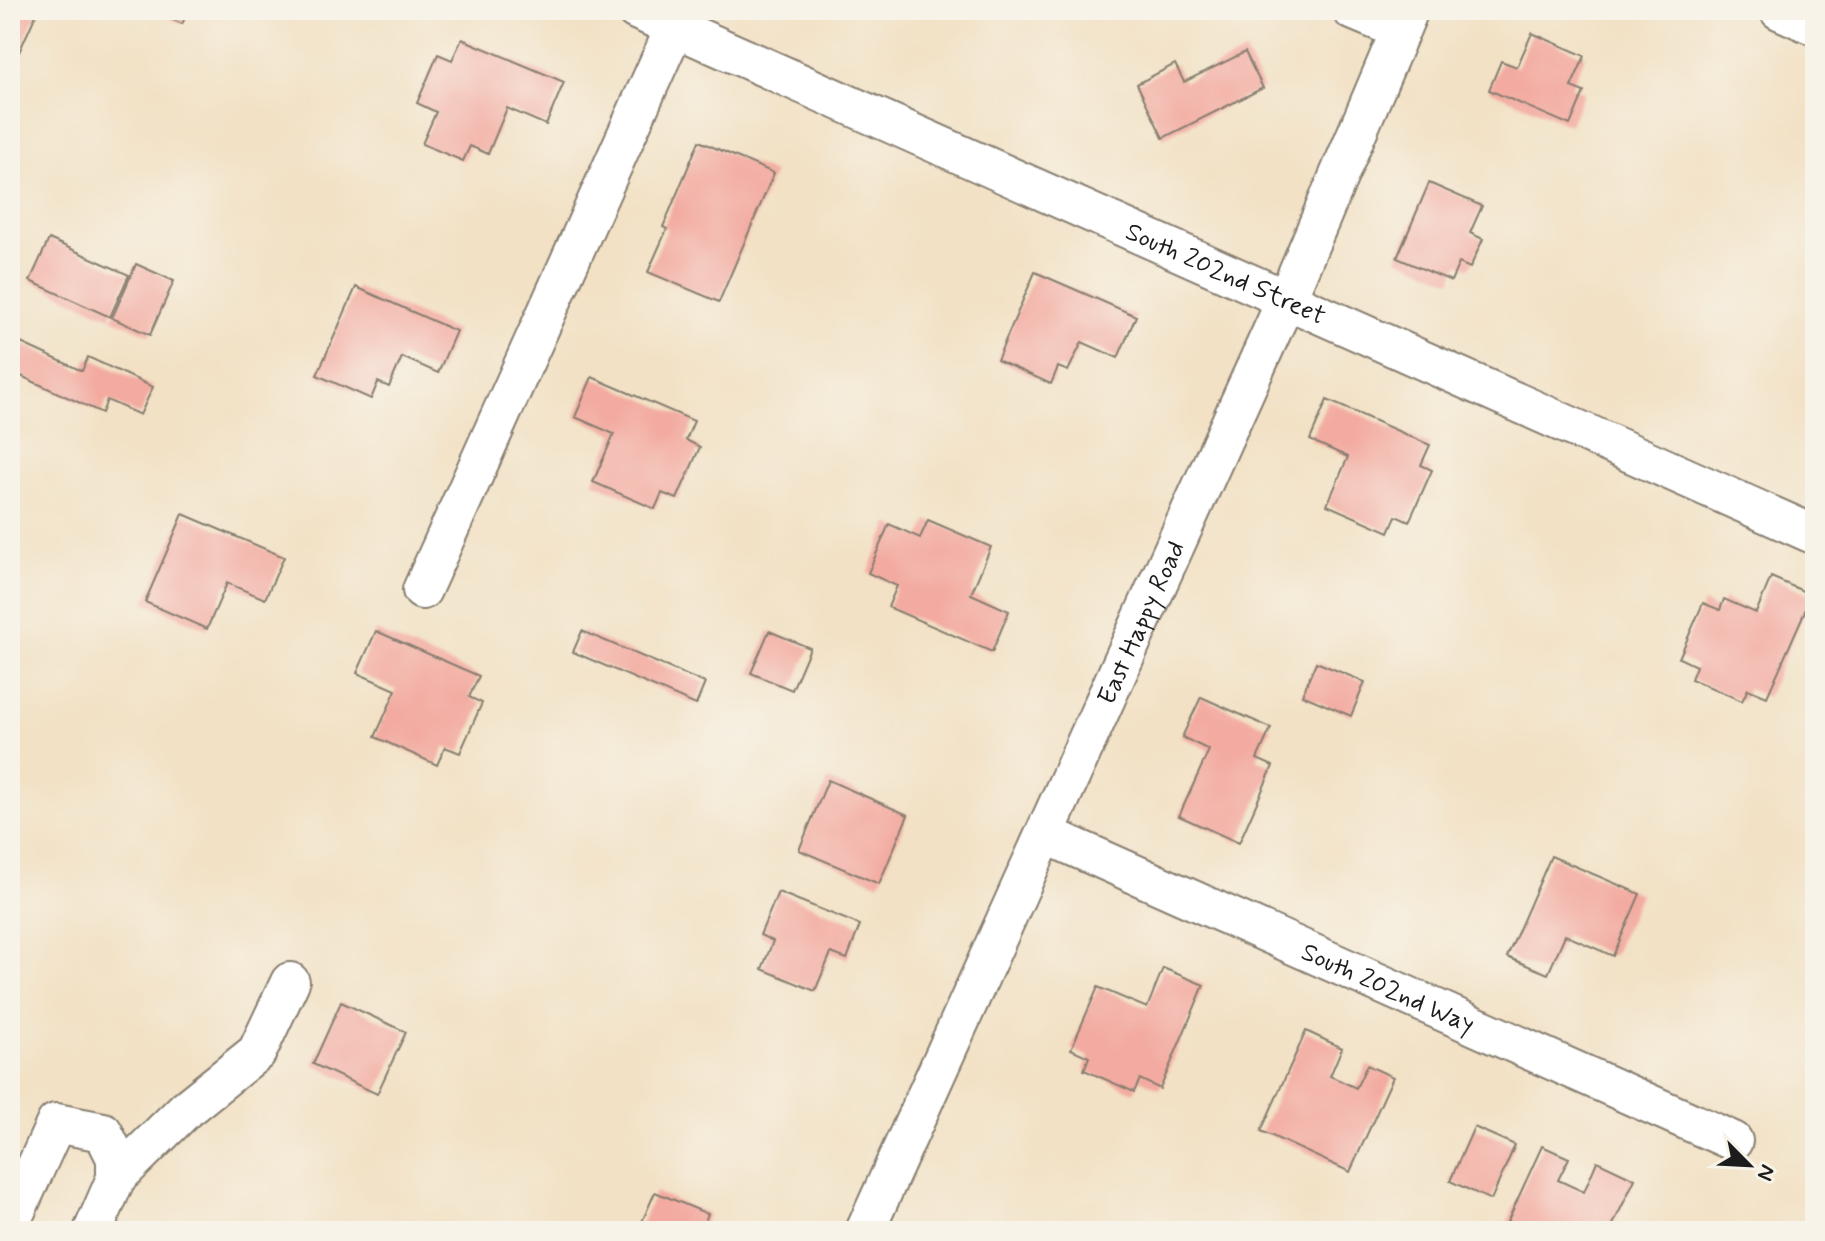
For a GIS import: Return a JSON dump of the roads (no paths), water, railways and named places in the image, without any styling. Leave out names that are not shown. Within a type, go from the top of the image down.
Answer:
[{"type":"street","name":"South 202nd Street","points":[[636,10],[1815,535]]},
{"type":"street","points":[[1352,10],[1404,20]]},
{"type":"street","points":[[1779,10],[1815,26]]},
{"type":"street","name":"East Happy Road","points":[[865,1231],[1287,298],[1404,20]]},
{"type":"street","points":[[422,590],[675,27]]},
{"type":"street","name":"South 202nd Way","points":[[1045,834],[1733,1141]]},
{"type":"street","points":[[93,1231],[116,1178],[186,1109],[257,1052],[290,982]]},
{"type":"street","points":[[10,1224],[56,1123],[103,1132],[116,1158],[116,1178]]}]
